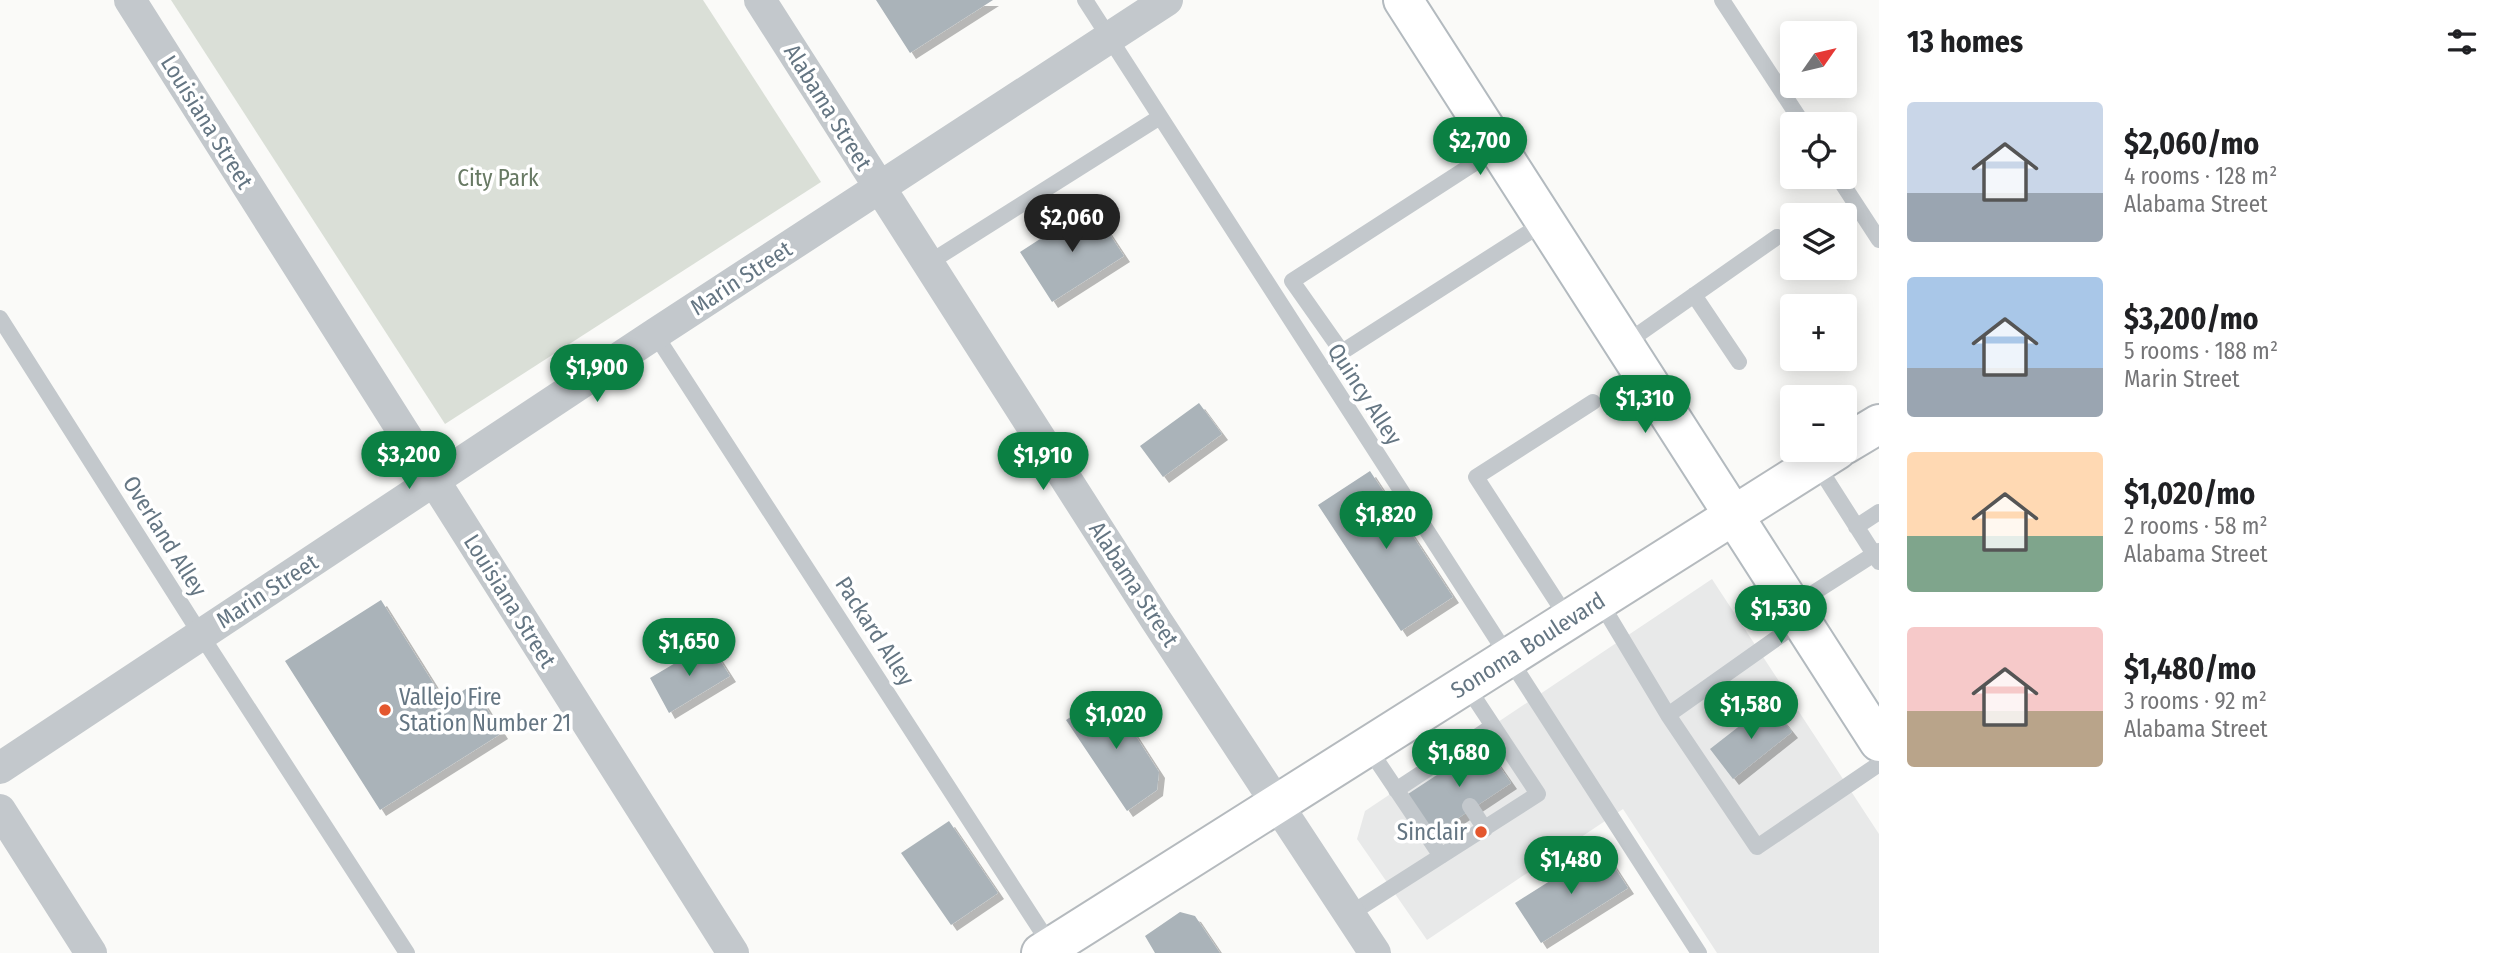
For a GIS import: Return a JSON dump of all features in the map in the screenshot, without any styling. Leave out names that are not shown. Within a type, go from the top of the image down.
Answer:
[{"type":"main road","points":[[1403,0],[1877,740]]},
{"type":"main road","name":"Sonoma Boulevard","points":[[1857,438],[1879,424]]},
{"type":"main road","name":"Sonoma Boulevard","points":[[1049,951],[1277,803],[1819,462]]},
{"type":"street","name":"Louisiana Street","points":[[130,0],[733,953]]},
{"type":"street","name":"Alabama Street","points":[[760,0],[927,264],[1375,953]]},
{"type":"street","name":"Marin Street","points":[[0,768],[1167,0]]},
{"type":"street","points":[[0,810],[92,953]]},
{"type":"lane","name":"Quincy Alley","points":[[1085,0],[1699,953]]},
{"type":"lane","points":[[1723,0],[1795,112]]},
{"type":"lane","points":[[927,264],[1160,117]]},
{"type":"lane","points":[[1274,294],[1498,148]]},
{"type":"lane","points":[[1846,189],[1879,240]]},
{"type":"lane","points":[[1322,371],[1342,352],[1545,222]]},
{"type":"lane","points":[[1623,345],[1777,237]]},
{"type":"lane","points":[[1292,281],[1342,352]]},
{"type":"lane","points":[[1694,295],[1739,362]]},
{"type":"lane","name":"Overland Alley","points":[[0,318],[407,953]]},
{"type":"lane","name":"Packard Alley","points":[[656,334],[1049,951]]},
{"type":"lane","points":[[1592,401],[1476,477],[1668,715],[1757,847],[1877,740]]},
{"type":"lane","points":[[1668,715],[1797,614],[1877,556],[1856,527],[1836,462]]},
{"type":"lane","points":[[1856,527],[1879,512]]},
{"type":"lane","points":[[1350,915],[1538,794],[1466,684]]},
{"type":"lane","points":[[1396,790],[1443,765],[1493,726]]},
{"type":"lane","points":[[1367,746],[1441,856]]},
{"type":"lane","points":[[1470,806],[1485,829]]},
{"type":"shaded area","points":[[1712,579],[1879,834],[1879,953],[1717,953],[1623,809],[1427,940],[1357,839],[1365,811]]},
{"type":"green space","name":"City Park","points":[[171,0],[703,0],[821,182],[445,424]]},
{"type":"building","points":[[876,0],[993,0],[910,53]]},
{"type":"building","points":[[1091,206],[1124,256],[1052,302],[1020,252]]},
{"type":"building","points":[[1199,403],[1222,434],[1163,477],[1140,446]]},
{"type":"building","points":[[1370,471],[1453,597],[1401,631],[1318,505]]},
{"type":"building","points":[[381,600],[445,702],[472,685],[502,733],[380,810],[285,661]]},
{"type":"building","points":[[709,643],[730,676],[669,713],[650,678]]},
{"type":"building","points":[[1108,693],[1159,772],[1157,790],[1127,811],[1066,720]]},
{"type":"building","points":[[1769,703],[1792,732],[1733,779],[1710,749]]},
{"type":"building","points":[[1484,744],[1511,783],[1434,834],[1408,794]]},
{"type":"building","points":[[949,821],[998,893],[951,925],[901,853]]},
{"type":"building","points":[[1602,848],[1628,888],[1541,943],[1515,903]]},
{"type":"building","points":[[1180,912],[1195,916],[1220,953],[1155,953],[1145,936]]},
{"type":"place","name":"Vallejo Fire Station Number 21","points":[[385,710]]},
{"type":"place","name":"Sinclair","points":[[1481,832]]}]
